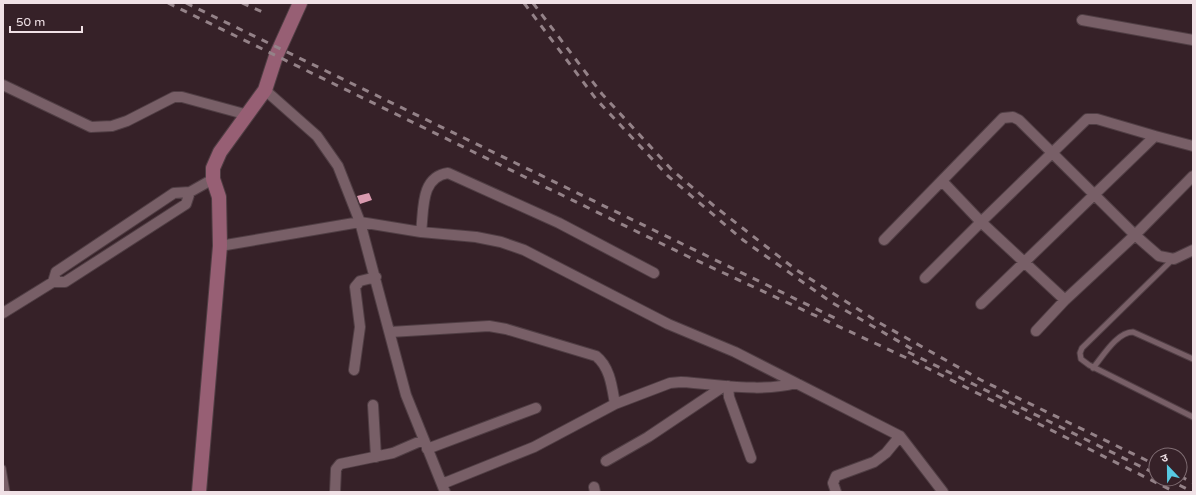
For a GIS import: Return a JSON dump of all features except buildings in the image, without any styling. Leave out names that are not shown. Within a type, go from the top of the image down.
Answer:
[{"type":"street","points":[[199,492],[220,246],[220,197],[213,179],[213,168],[220,152],[265,90],[276,56],[300,3]]},
{"type":"street","points":[[1082,20],[1193,40]]},
{"type":"street","points":[[3,85],[91,127],[112,126],[127,121],[174,97],[182,97],[248,115]]},
{"type":"street","points":[[265,90],[317,136],[338,166],[360,222],[376,277],[406,395],[443,488],[534,447],[615,404],[670,383],[681,382],[772,388],[796,383]]},
{"type":"street","points":[[884,240],[1003,118],[1008,117],[1019,120],[1137,237],[1159,256],[1174,259],[1193,250]]},
{"type":"street","points":[[925,278],[1087,119],[1097,119],[1193,146]]},
{"type":"street","points":[[981,304],[1095,195],[1154,136]]},
{"type":"street","points":[[421,232],[425,194],[430,182],[441,174],[448,173],[559,222],[654,273]]},
{"type":"street","points":[[1036,331],[1065,300],[1137,237],[1193,176]]},
{"type":"street","points":[[53,282],[56,272],[174,193],[190,192],[213,179]]},
{"type":"street","points":[[942,181],[981,222],[1065,300]]},
{"type":"street","points":[[3,313],[53,282],[65,282],[186,204],[190,192]]},
{"type":"street","points":[[220,246],[360,222],[421,232],[476,237],[501,242],[524,250],[668,324],[734,352],[900,436],[943,492]]},
{"type":"street","points":[[354,370],[360,327],[355,287],[360,281],[376,277]]},
{"type":"street","points":[[390,332],[489,326],[506,329],[596,356],[601,360],[609,375],[615,404]]},
{"type":"street","points":[[726,386],[751,458]]},
{"type":"street","points":[[606,461],[648,437],[726,386]]},
{"type":"street","points":[[373,405],[376,457]]},
{"type":"street","points":[[334,492],[336,467],[425,445],[536,408]]},
{"type":"street","points":[[836,492],[833,483],[836,476],[874,462],[886,453],[900,436]]},
{"type":"lane","points":[[1174,259],[1082,348],[1080,353],[1081,360],[1094,368],[1193,417]]},
{"type":"lane","points":[[1094,368],[1117,340],[1128,332],[1134,332],[1193,359]]},
{"type":"lane","points":[[3,468],[6,492]]},
{"type":"railway","points":[[168,3],[687,256],[911,360],[1175,492]]},
{"type":"railway","points":[[186,3],[841,321]]},
{"type":"railway","points":[[242,3],[267,14]]},
{"type":"railway","points":[[524,3],[596,99],[668,176],[743,240],[831,302],[917,352]]},
{"type":"railway","points":[[533,3],[602,94],[672,170],[713,205],[795,269],[878,322],[981,380],[1148,461]]},
{"type":"railway","points":[[908,352],[1148,470]]},
{"type":"railway","points":[[1188,480],[1193,483]]},
{"type":"railway","points":[[1183,487],[1193,492]]}]
